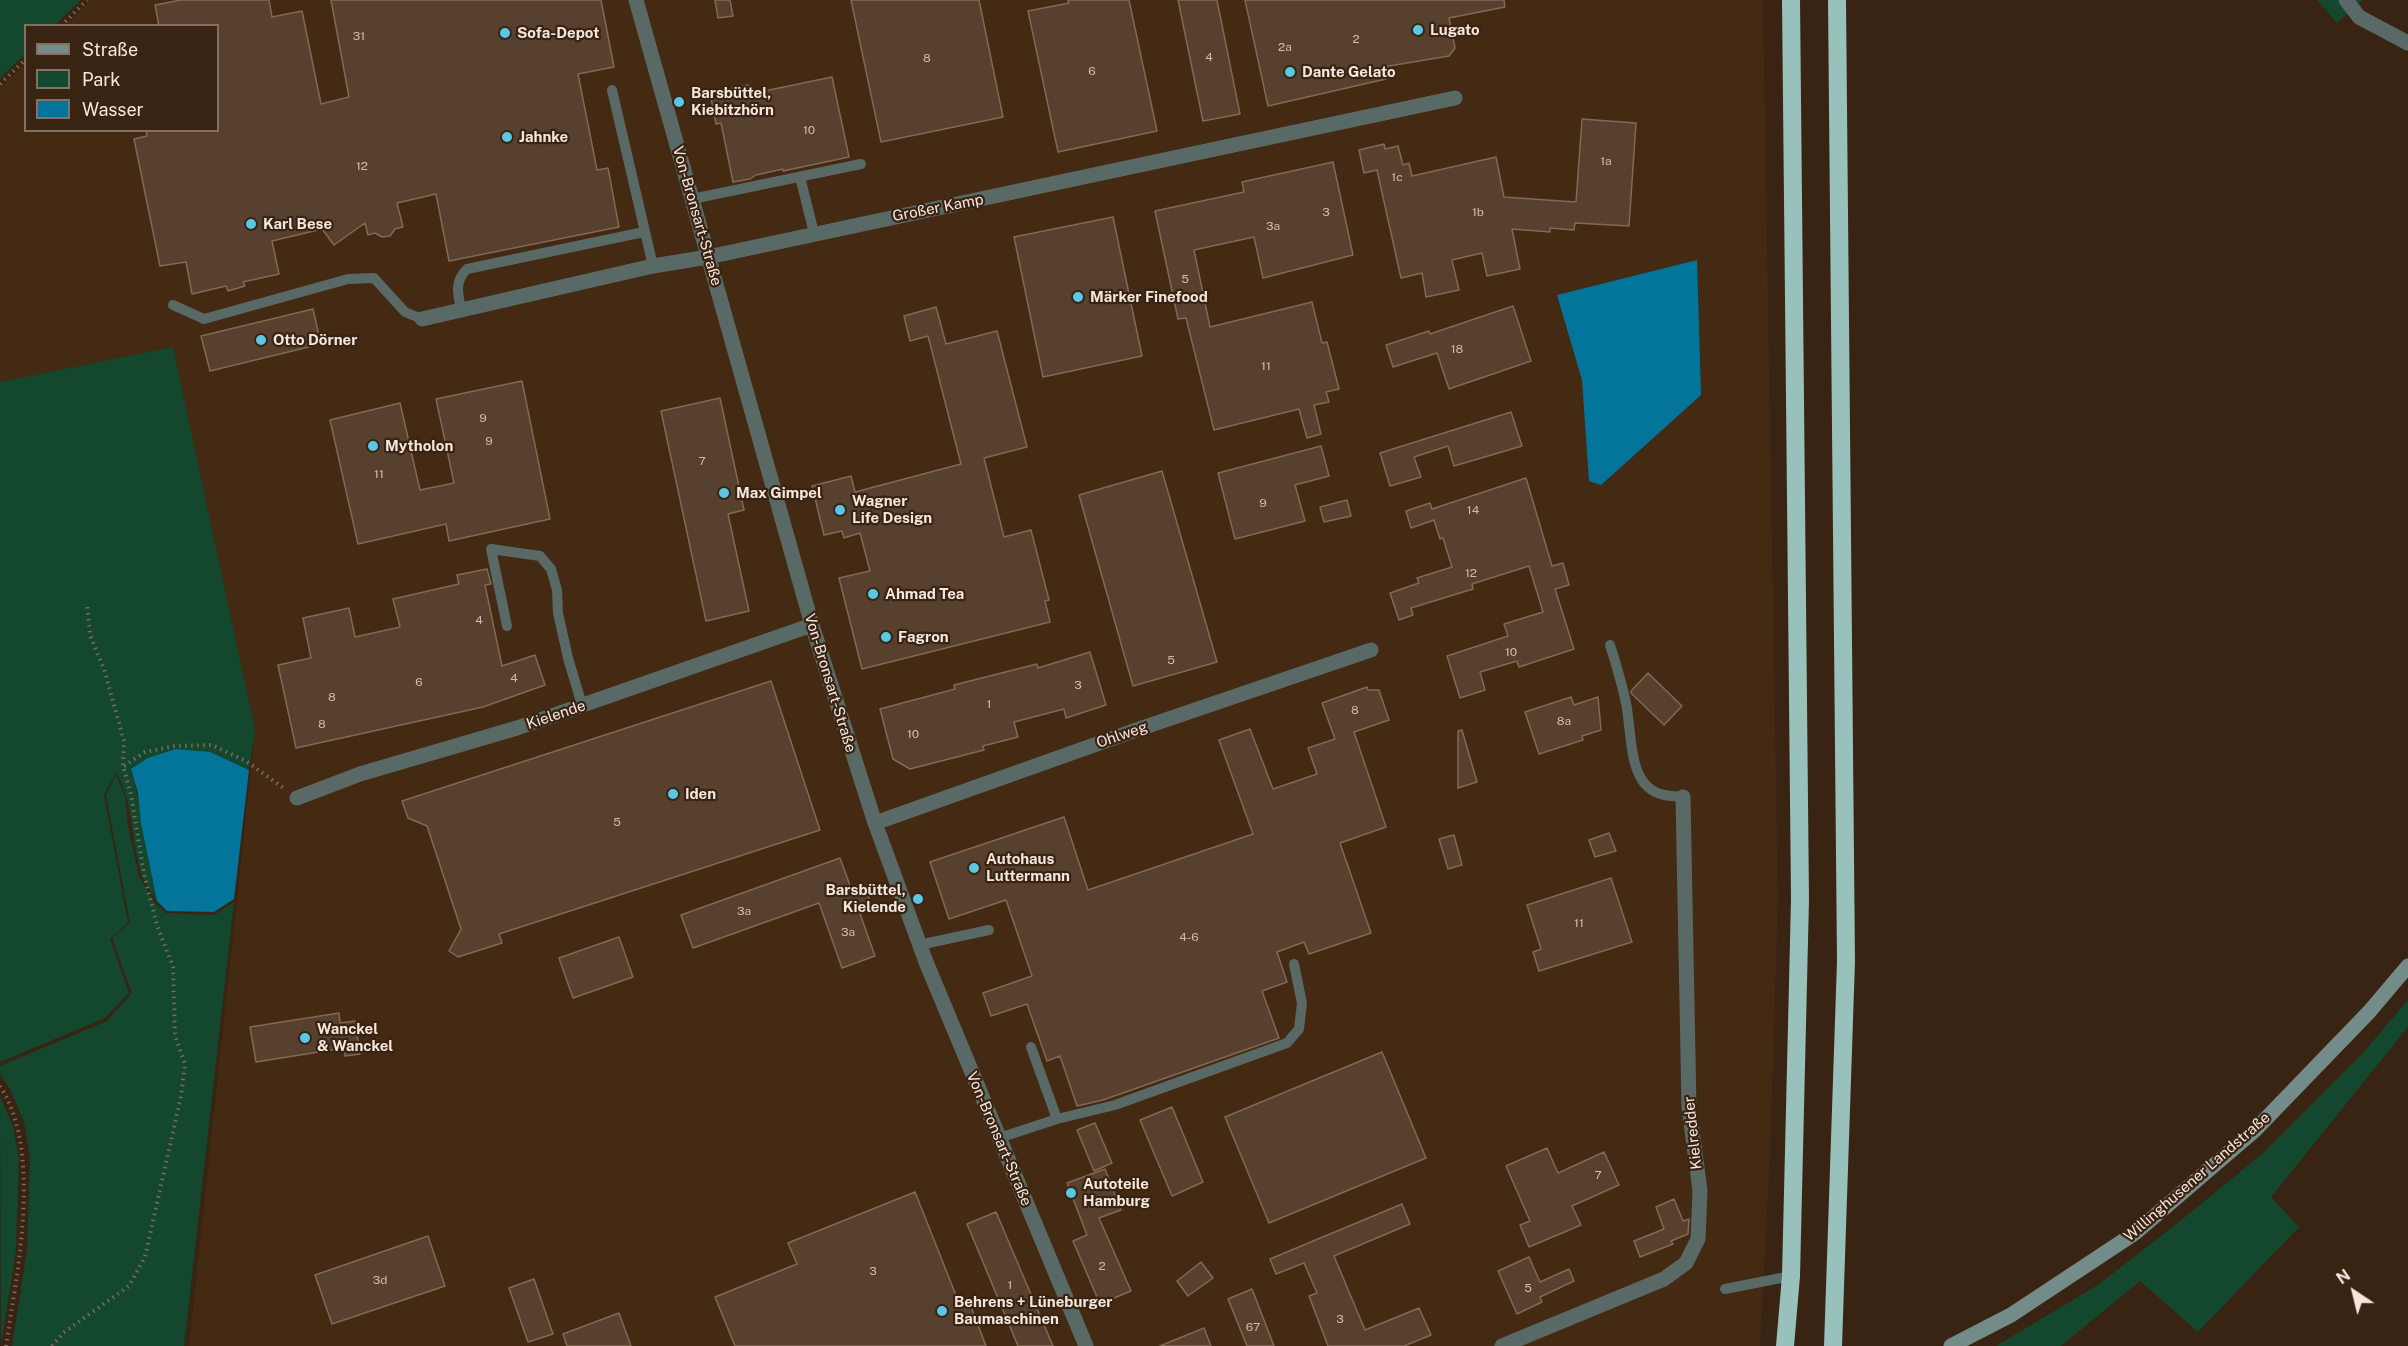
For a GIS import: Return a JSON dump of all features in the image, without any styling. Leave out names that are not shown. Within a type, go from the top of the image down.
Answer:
[{"type":"highway","points":[[1785,1346],[1791,1276],[1800,899],[1791,0]]},
{"type":"highway","points":[[1833,1346],[1846,961],[1837,0]]},
{"type":"main road","name":"Willinghusener Landstraße","points":[[1951,1346],[2011,1315],[2134,1233],[2255,1130],[2369,1012],[2408,966]]},
{"type":"street","name":"Von-Bronsart-Straße","points":[[636,0],[812,625],[875,823],[919,945],[1086,1346]]},
{"type":"street","points":[[2346,0],[2359,17],[2408,43]]},
{"type":"street","name":"Großer Kamp","points":[[422,320],[653,266],[708,257],[814,233],[959,205],[1455,98]]},
{"type":"street","name":"Kielende","points":[[297,798],[360,774],[517,728],[812,625]]},
{"type":"street","name":"Ohlweg","points":[[875,823],[1139,729],[1371,650]]},
{"type":"street","name":"Kielredder","points":[[1502,1346],[1664,1280],[1686,1263],[1698,1239],[1700,1191],[1689,1107],[1683,797]]},
{"type":"lane","points":[[612,90],[653,266]]},
{"type":"lane","points":[[692,199],[861,164]]},
{"type":"lane","points":[[800,177],[814,233]]},
{"type":"lane","points":[[461,310],[457,287],[460,276],[467,269],[644,232]]},
{"type":"lane","points":[[173,305],[204,319],[348,279],[374,278],[405,312],[422,320]]},
{"type":"lane","points":[[507,626],[491,549],[540,556],[551,569],[557,590],[558,613],[568,658],[582,705]]},
{"type":"lane","points":[[1610,645],[1626,704],[1633,752],[1640,778],[1648,788],[1660,795],[1683,797]]},
{"type":"lane","points":[[919,945],[989,930]]},
{"type":"lane","points":[[999,1138],[1057,1119],[1114,1106],[1287,1043],[1299,1029],[1302,1003],[1294,964]]},
{"type":"lane","points":[[1031,1047],[1057,1119]]},
{"type":"lane","points":[[1725,1289],[1791,1276]]},
{"type":"path","points":[[63,24],[87,0]]},
{"type":"path","points":[[0,84],[24,61]]},
{"type":"path","points":[[52,1346],[63,1333],[129,1286],[145,1257],[181,1096],[185,1064],[175,1036],[173,967],[157,925],[144,874],[131,795],[123,766],[124,741],[104,669],[90,635],[87,603]]},
{"type":"path","points":[[123,766],[145,752],[175,746],[212,745],[246,761],[297,798]]},
{"type":"path","points":[[0,1086],[18,1125],[24,1159],[21,1250],[6,1346]]},
{"type":"shaded area","points":[[91,0],[1763,0],[1778,900],[1770,1156],[1760,1346],[189,1346],[255,730],[173,347],[0,382],[0,88],[24,65],[24,132],[219,132],[219,24],[67,24]]},
{"type":"green space","points":[[0,0],[81,0],[56,24],[24,24],[24,55],[0,78]]},
{"type":"green space","points":[[2317,0],[2363,0],[2337,23]]},
{"type":"green space","points":[[173,347],[255,730],[249,770],[210,752],[131,769],[157,901],[142,876],[126,795],[116,773],[104,795],[128,923],[110,939],[129,993],[105,1018],[0,1062],[0,382]]},
{"type":"green space","points":[[116,775],[125,796],[128,826],[139,876],[154,902],[166,913],[214,915],[234,902],[184,1346],[12,1346],[27,1250],[30,1157],[24,1122],[10,1089],[0,1074],[0,1066],[107,1021],[132,993],[112,938],[130,923],[106,795]]},
{"type":"green space","points":[[2408,1000],[2408,1027],[2271,1197],[2299,1227],[2198,1332],[2140,1281],[2061,1346],[1996,1346],[2098,1285],[2263,1153],[2361,1055]]},
{"type":"green space","points":[[0,1096],[13,1127],[19,1159],[16,1250],[1,1346]]},
{"type":"water","points":[[1697,260],[1701,395],[1601,485],[1589,481],[1582,380],[1557,295]]},
{"type":"water","points":[[176,749],[210,752],[249,770],[234,899],[214,912],[167,911],[157,901],[141,823],[138,793],[131,769],[148,758]]},
{"type":"building","points":[[181,0],[269,0],[272,17],[302,11],[321,104],[349,97],[331,0],[601,0],[614,67],[578,74],[597,170],[608,168],[619,227],[449,261],[436,194],[397,203],[403,227],[395,229],[390,236],[382,237],[375,233],[368,235],[365,223],[334,245],[322,229],[272,241],[279,274],[243,282],[245,286],[228,291],[226,286],[192,294],[186,262],[160,266],[134,139],[147,136],[146,132],[219,132],[219,24],[159,24],[155,5]]},
{"type":"building","points":[[715,0],[730,0],[733,16],[718,18]]},
{"type":"building","points":[[851,0],[979,0],[1003,117],[881,142]]},
{"type":"building","points":[[1068,0],[1129,0],[1157,131],[1058,152],[1028,11],[1069,3]]},
{"type":"building","points":[[1178,0],[1217,0],[1240,114],[1203,121]]},
{"type":"building","points":[[1245,0],[1504,0],[1505,7],[1449,18],[1455,48],[1449,56],[1383,67],[1386,79],[1268,106]]},
{"type":"building","points":[[832,77],[849,157],[783,171],[783,169],[733,182],[721,123],[716,124],[710,93],[748,85],[750,94]]},
{"type":"building","points":[[1582,119],[1636,123],[1629,226],[1575,223],[1574,230],[1550,228],[1550,232],[1512,229],[1520,269],[1487,276],[1482,253],[1452,260],[1459,290],[1426,297],[1422,273],[1401,278],[1377,170],[1364,173],[1359,150],[1384,144],[1385,149],[1398,146],[1403,165],[1409,163],[1412,176],[1496,157],[1504,197],[1576,202]]},
{"type":"building","points":[[1333,162],[1353,255],[1263,278],[1254,237],[1194,250],[1210,327],[1312,302],[1322,343],[1327,342],[1339,389],[1326,392],[1329,402],[1314,405],[1321,434],[1307,438],[1299,409],[1214,430],[1186,318],[1178,319],[1155,211],[1244,192],[1242,182]]},
{"type":"building","name":"Märker Finefood","points":[[1113,217],[1142,356],[1043,377],[1014,237]]},
{"type":"building","points":[[1513,306],[1531,361],[1449,389],[1437,353],[1393,367],[1386,345],[1429,331],[1430,334]]},
{"type":"building","points":[[936,307],[946,344],[997,331],[1027,447],[984,458],[1004,537],[1031,530],[1049,600],[1045,601],[1050,622],[862,669],[839,578],[870,571],[860,533],[844,538],[842,531],[824,535],[812,486],[851,476],[855,492],[961,464],[928,336],[910,341],[904,316]]},
{"type":"building","name":"Otto Dörner","points":[[313,309],[321,344],[210,371],[201,336]]},
{"type":"building","points":[[522,381],[550,519],[449,541],[446,524],[358,544],[330,420],[400,403],[420,490],[454,483],[436,399]]},
{"type":"building","points":[[720,398],[744,510],[728,514],[749,611],[706,621],[661,411]]},
{"type":"building","points":[[1511,412],[1522,446],[1454,466],[1448,446],[1414,457],[1421,477],[1390,486],[1380,453]]},
{"type":"building","points":[[1321,446],[1329,476],[1295,485],[1305,521],[1235,539],[1218,473]]},
{"type":"building","points":[[1162,471],[1217,662],[1133,686],[1079,495]]},
{"type":"building","points":[[1526,478],[1552,566],[1563,563],[1569,585],[1555,589],[1574,649],[1519,667],[1517,661],[1480,672],[1485,690],[1460,698],[1447,656],[1508,636],[1504,624],[1543,612],[1529,566],[1472,584],[1473,589],[1411,608],[1413,615],[1399,620],[1390,593],[1419,583],[1417,578],[1452,567],[1443,538],[1440,539],[1434,520],[1411,528],[1406,511],[1430,503],[1432,509]]},
{"type":"building","points":[[1347,500],[1351,516],[1324,522],[1320,507]]},
{"type":"building","points":[[487,569],[491,584],[485,585],[502,666],[535,655],[545,685],[483,707],[296,748],[278,665],[311,658],[303,618],[349,608],[355,637],[400,627],[393,599],[459,584],[457,575]]},
{"type":"building","points":[[1090,652],[1106,705],[1066,718],[1064,709],[1014,722],[1018,737],[983,746],[984,750],[910,769],[893,759],[880,709],[955,689],[954,685],[1037,664],[1038,668]]},
{"type":"building","points":[[1648,673],[1682,706],[1664,725],[1631,693]]},
{"type":"building","points":[[771,681],[820,830],[499,934],[502,943],[458,957],[449,951],[461,929],[427,826],[408,818],[402,801]]},
{"type":"building","points":[[1367,687],[1368,690],[1379,690],[1389,720],[1354,732],[1386,827],[1340,843],[1371,933],[1309,954],[1304,942],[1277,952],[1287,982],[1262,991],[1279,1038],[1103,1100],[1077,1106],[1060,1056],[1047,1061],[1027,1004],[991,1016],[983,993],[1032,976],[1006,900],[949,919],[930,862],[1064,817],[1088,890],[1253,834],[1219,740],[1250,729],[1273,789],[1317,774],[1308,748],[1335,739],[1322,703]]},
{"type":"building","points":[[1571,697],[1574,705],[1598,697],[1601,730],[1582,736],[1583,740],[1539,754],[1525,712]]},
{"type":"building","points":[[1462,730],[1477,782],[1458,788],[1458,731]]},
{"type":"building","points":[[1609,833],[1616,851],[1595,857],[1589,840]]},
{"type":"building","points":[[1454,835],[1462,865],[1448,869],[1439,839]]},
{"type":"building","points":[[840,858],[852,891],[861,888],[866,890],[869,898],[866,904],[858,908],[875,956],[842,968],[819,903],[693,948],[681,915]]},
{"type":"building","points":[[1611,878],[1632,942],[1539,971],[1533,952],[1541,949],[1527,905]]},
{"type":"building","points":[[619,937],[633,977],[573,998],[559,958]]},
{"type":"building","name":"Wanckel & Wanckel","points":[[339,1013],[340,1023],[355,1021],[360,1054],[345,1056],[344,1048],[256,1062],[250,1027]]},
{"type":"building","points":[[1382,1052],[1426,1158],[1269,1223],[1225,1117]]},
{"type":"building","points":[[1172,1107],[1203,1182],[1172,1196],[1140,1120]]},
{"type":"building","points":[[1095,1123],[1112,1163],[1094,1171],[1077,1130]]},
{"type":"building","points":[[1547,1148],[1558,1173],[1604,1152],[1619,1185],[1572,1206],[1581,1225],[1529,1247],[1520,1225],[1530,1221],[1506,1166]]},
{"type":"building","points":[[1105,1169],[1121,1210],[1099,1218],[1131,1291],[1100,1304],[1073,1241],[1087,1235],[1067,1183]]},
{"type":"building","points":[[915,1192],[959,1303],[968,1299],[986,1346],[735,1346],[715,1297],[797,1264],[788,1243]]},
{"type":"building","points":[[1674,1199],[1683,1221],[1689,1219],[1688,1234],[1671,1241],[1673,1244],[1640,1257],[1634,1241],[1664,1229],[1656,1207]]},
{"type":"building","points":[[1402,1204],[1410,1224],[1334,1256],[1365,1330],[1419,1308],[1431,1335],[1404,1346],[1328,1346],[1309,1296],[1317,1293],[1304,1263],[1276,1274],[1270,1259]]},
{"type":"building","points":[[996,1212],[1053,1346],[1018,1346],[967,1224]]},
{"type":"building","points":[[428,1236],[445,1286],[332,1324],[315,1275]]},
{"type":"building","points":[[1529,1257],[1540,1282],[1569,1269],[1574,1281],[1540,1297],[1542,1302],[1517,1314],[1498,1271]]},
{"type":"building","points":[[1201,1262],[1213,1278],[1188,1296],[1177,1281]]},
{"type":"building","points":[[534,1279],[553,1334],[528,1342],[509,1288]]},
{"type":"building","points":[[1252,1289],[1274,1346],[1247,1346],[1228,1299]]},
{"type":"building","points":[[619,1313],[631,1346],[567,1346],[563,1334]]},
{"type":"building","points":[[1204,1328],[1211,1346],[1160,1346]]},
{"type":"place","name":"Lugato","points":[[1418,30]]},
{"type":"place","name":"Sofa-Depot","points":[[505,33]]},
{"type":"place","name":"Dante Gelato","points":[[1290,72]]},
{"type":"place","name":"Barsbüttel, Kiebitzhörn","points":[[679,102]]},
{"type":"place","name":"Jahnke","points":[[507,137]]},
{"type":"place","name":"Karl Bese","points":[[251,224]]},
{"type":"place","name":"Märker Finefood","points":[[1078,297]]},
{"type":"place","name":"Otto Dörner","points":[[261,340]]},
{"type":"place","name":"Mytholon","points":[[373,446]]},
{"type":"place","name":"Max Gimpel","points":[[724,493]]},
{"type":"place","name":"Wagner Life Design","points":[[840,510]]},
{"type":"place","name":"Ahmad Tea","points":[[873,594]]},
{"type":"place","name":"Fagron","points":[[886,637]]},
{"type":"place","name":"Iden","points":[[673,794]]},
{"type":"place","name":"Autohaus Luttermann","points":[[974,868]]},
{"type":"place","name":"Barsbüttel, Kielende","points":[[918,899]]},
{"type":"place","name":"Wanckel & Wanckel","points":[[305,1038]]},
{"type":"place","name":"Autoteile Hamburg","points":[[1071,1193]]},
{"type":"place","name":"Behrens + Lüneburger Baumaschinen","points":[[942,1311]]}]
